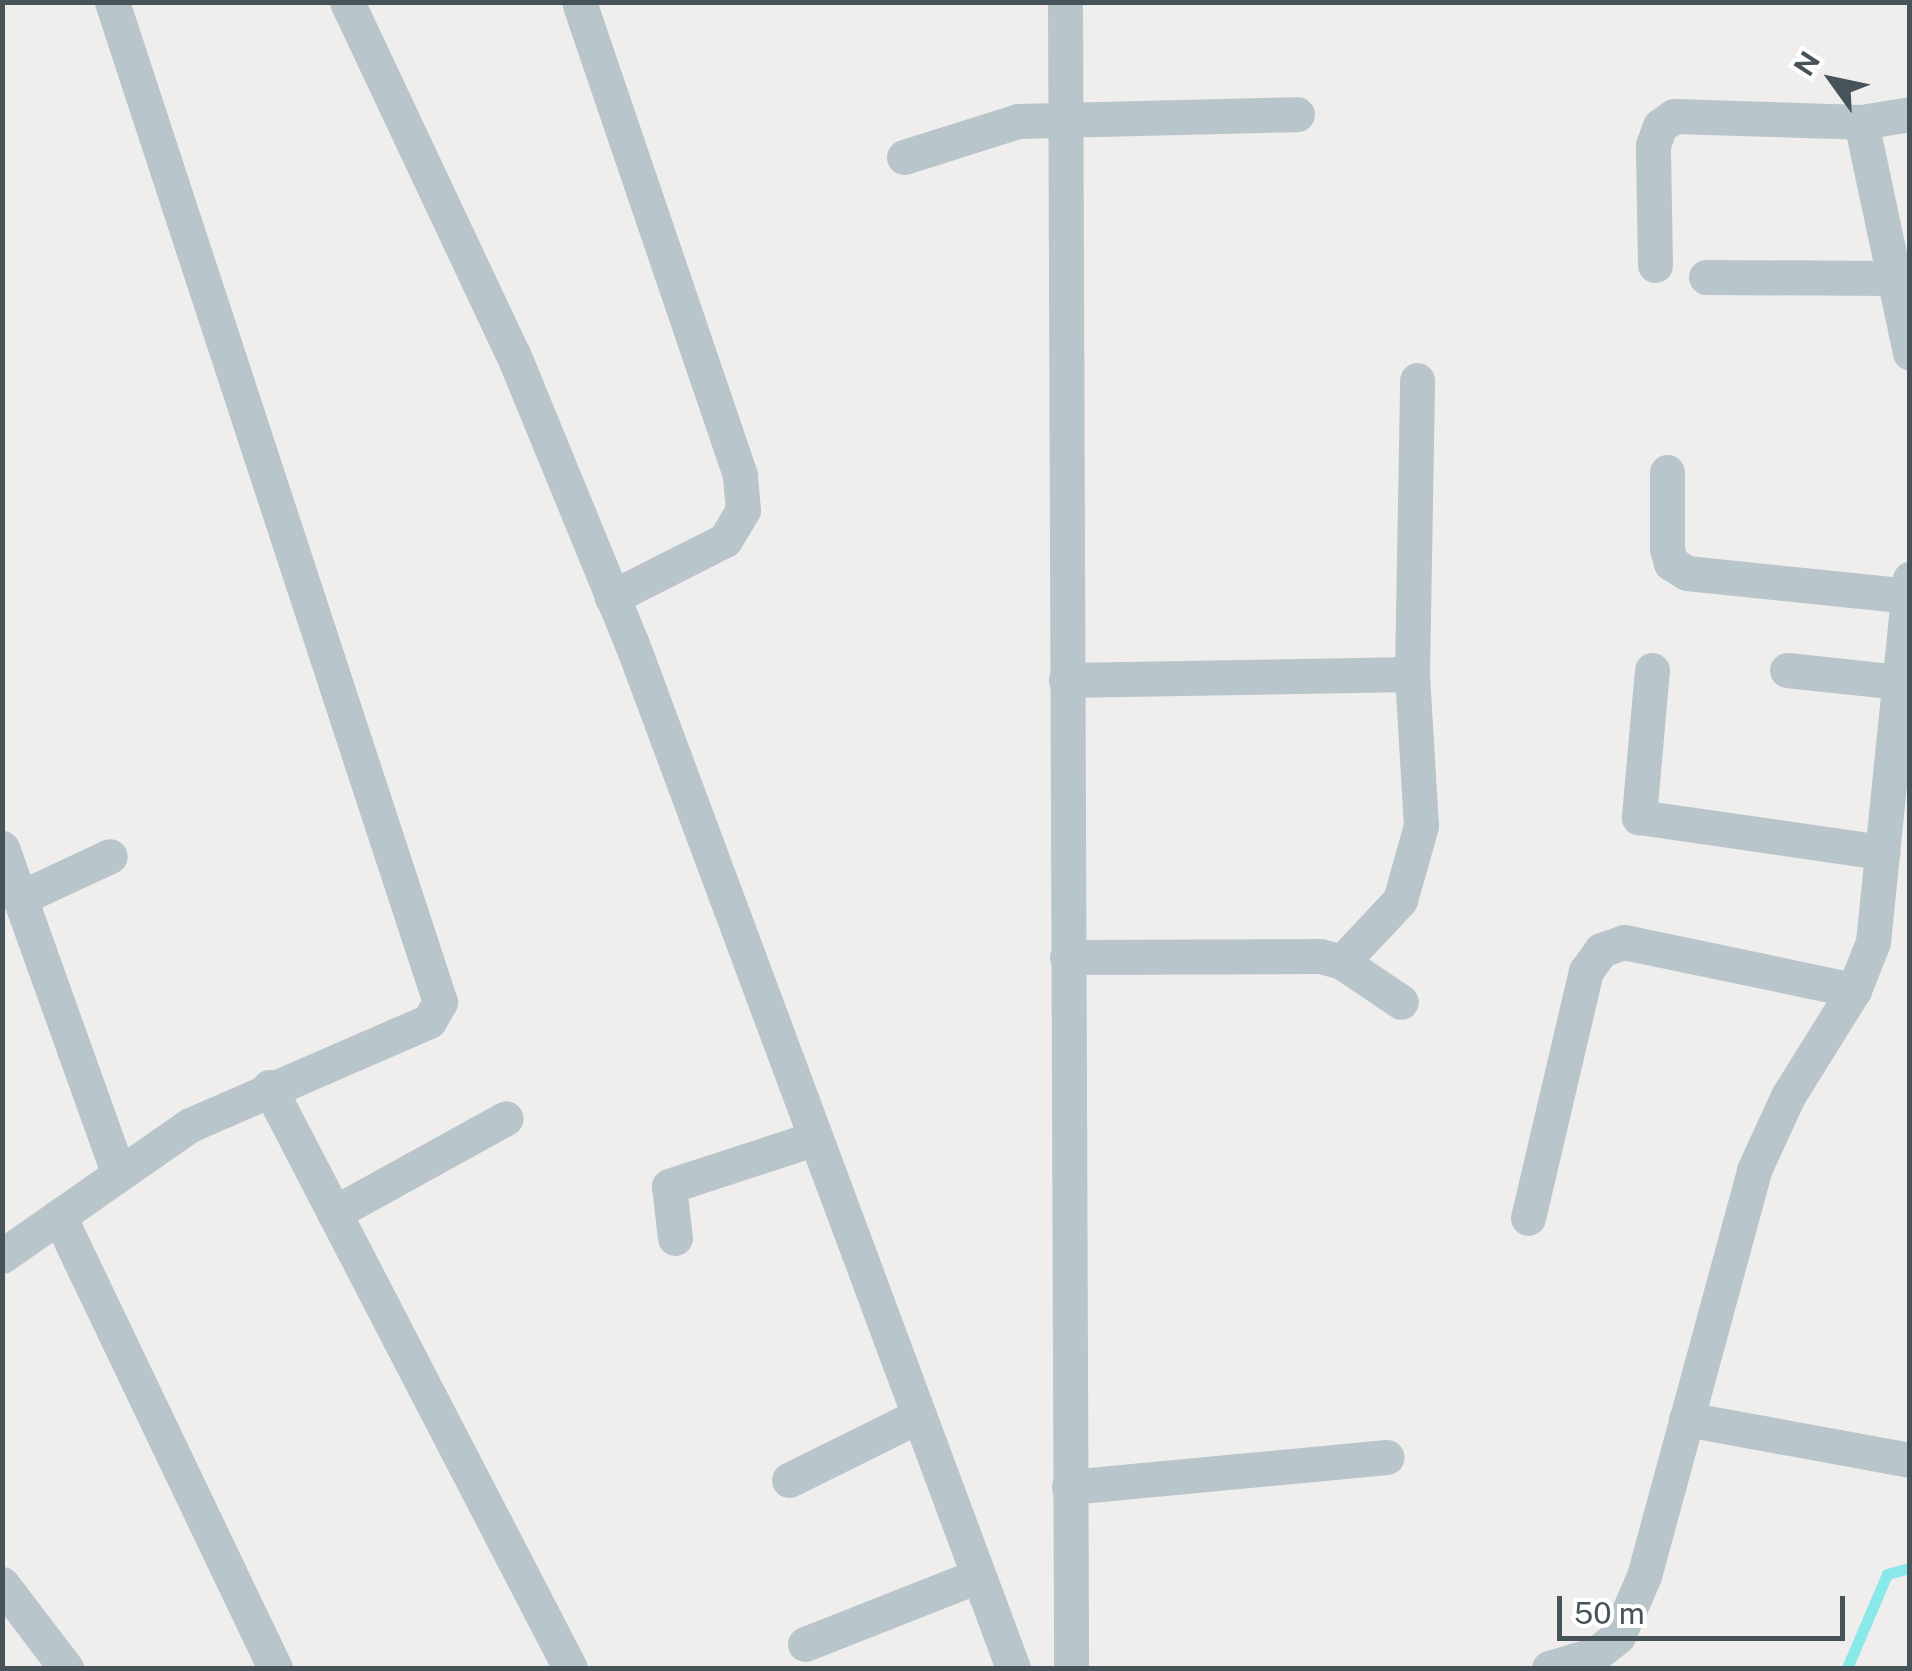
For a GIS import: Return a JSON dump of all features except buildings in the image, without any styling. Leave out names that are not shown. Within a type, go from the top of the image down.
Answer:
[{"type":"street","points":[[2,1256],[190,1126],[268,1087],[429,1021],[440,1002],[112,2]]},
{"type":"street","points":[[348,2],[513,354],[612,597],[1013,1668]]},
{"type":"street","points":[[1065,2],[1071,1668]]},
{"type":"street","points":[[580,4],[740,476],[742,510],[725,540],[612,597]]},
{"type":"street","points":[[904,157],[1018,121],[1297,114]]},
{"type":"street","points":[[1655,266],[1653,145],[1660,126],[1674,116],[1861,122],[1910,114]]},
{"type":"street","points":[[1861,122],[1910,352]]},
{"type":"street","points":[[1706,277],[1894,278]]},
{"type":"street","points":[[1342,962],[1400,900],[1415,862],[1421,826],[1412,674],[1417,380]]},
{"type":"street","points":[[1549,1668],[1596,1654],[1618,1636],[1644,1576],[1754,1170],[1788,1096],[1854,990],[1873,942],[1882,852],[1898,800],[1899,682],[1909,590],[1687,573],[1671,564],[1667,550],[1668,472]]},
{"type":"street","points":[[1652,670],[1639,817],[1882,852]]},
{"type":"street","points":[[1787,670],[1899,682]]},
{"type":"street","points":[[1066,680],[1412,674]]},
{"type":"street","points":[[2,848],[119,1174]]},
{"type":"street","points":[[20,898],[110,856]]},
{"type":"street","points":[[1528,1218],[1586,971],[1601,950],[1624,942],[1854,990]]},
{"type":"street","points":[[1067,957],[1320,956],[1342,962],[1402,1002]]},
{"type":"street","points":[[268,1087],[570,1668]]},
{"type":"street","points":[[334,1213],[506,1118]]},
{"type":"street","points":[[675,1238],[668,1186],[813,1139]]},
{"type":"street","points":[[59,1216],[275,1668]]},
{"type":"street","points":[[788,1480],[918,1416]]},
{"type":"street","points":[[1686,1419],[1910,1460]]},
{"type":"street","points":[[1069,1487],[1387,1457]]},
{"type":"street","points":[[805,1644],[978,1576]]},
{"type":"street","points":[[2,1584],[66,1668]]},
{"type":"waterway","points":[[1847,1668],[1887,1574],[1910,1568]]}]
